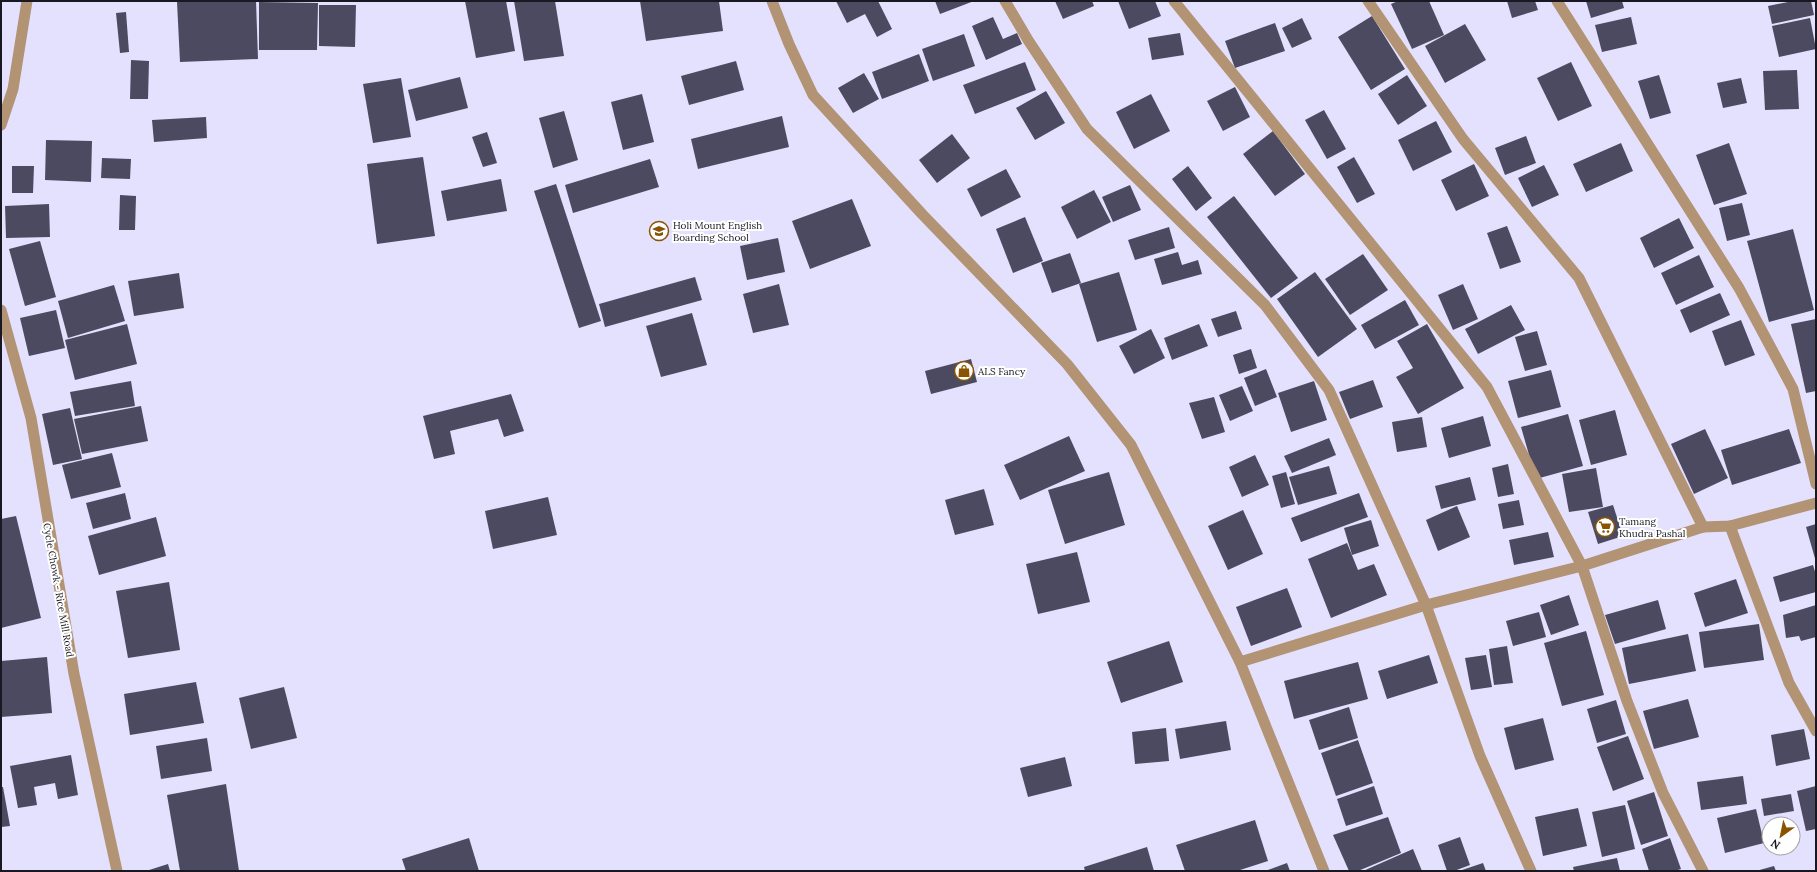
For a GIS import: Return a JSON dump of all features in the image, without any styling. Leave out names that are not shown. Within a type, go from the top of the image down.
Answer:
[{"type":"street","points":[[1,125],[13,89],[27,1]]},
{"type":"street","points":[[772,1],[789,44],[813,95],[922,214],[1067,364],[1132,445],[1240,662],[1324,871]]},
{"type":"street","points":[[1005,1],[1028,40],[1087,129],[1265,305],[1329,390],[1426,605],[1480,756],[1531,871]]},
{"type":"street","points":[[1174,1],[1487,387],[1582,566],[1627,701],[1663,793],[1703,871]]},
{"type":"street","points":[[1368,1],[1463,139],[1579,278],[1703,527]]},
{"type":"street","points":[[1557,1],[1739,288],[1794,388],[1816,484]]},
{"type":"street","name":"Cycle Chowk - Rice Mill Road","points":[[1,310],[31,418],[74,674],[117,871]]},
{"type":"street","points":[[1240,662],[1426,605],[1582,566],[1703,527],[1730,526],[1816,503]]},
{"type":"street","points":[[1730,526],[1789,682],[1816,731]]},
{"type":"building","points":[[256,1],[258,59],[180,62],[177,2]]},
{"type":"building","points":[[465,1],[506,1],[515,51],[476,58]]},
{"type":"building","points":[[514,1],[555,1],[564,56],[524,61]]},
{"type":"building","points":[[640,1],[719,1],[723,31],[646,41]]},
{"type":"building","points":[[836,1],[878,1],[892,29],[877,37],[865,14],[847,23]]},
{"type":"building","points":[[935,1],[974,1],[940,14]]},
{"type":"building","points":[[1055,1],[1092,1],[1094,6],[1063,19]]},
{"type":"building","points":[[1118,1],[1155,1],[1161,16],[1129,29]]},
{"type":"building","points":[[1398,1],[1429,1],[1444,35],[1412,49],[1391,4]]},
{"type":"building","points":[[1507,1],[1535,1],[1538,10],[1512,18]]},
{"type":"building","points":[[1586,1],[1622,1],[1624,8],[1591,18]]},
{"type":"building","points":[[1793,1],[1811,1],[1814,15],[1772,24],[1768,6]]},
{"type":"building","points":[[259,2],[318,3],[317,50],[259,50]]},
{"type":"building","points":[[319,5],[356,5],[355,47],[319,46]]},
{"type":"building","points":[[126,12],[129,52],[120,53],[116,13]]},
{"type":"building","points":[[1372,16],[1405,69],[1371,90],[1338,37]]},
{"type":"building","points":[[993,17],[1003,39],[1017,33],[1022,44],[986,60],[972,26]]},
{"type":"building","points":[[1631,17],[1637,44],[1602,52],[1595,25]]},
{"type":"building","points":[[1302,18],[1312,39],[1292,48],[1282,28]]},
{"type":"building","points":[[1810,18],[1816,49],[1779,57],[1772,26]]},
{"type":"building","points":[[1275,23],[1285,51],[1235,68],[1225,41]]},
{"type":"building","points":[[1465,24],[1486,60],[1445,83],[1425,46]]},
{"type":"building","points":[[1180,33],[1184,55],[1152,60],[1148,38]]},
{"type":"building","points":[[964,34],[975,66],[933,81],[922,49]]},
{"type":"building","points":[[919,54],[929,81],[882,99],[872,72]]},
{"type":"building","points":[[131,60],[149,61],[148,99],[130,99]]},
{"type":"building","points":[[736,61],[744,90],[689,105],[681,76]]},
{"type":"building","points":[[1025,62],[1036,90],[975,114],[963,85]]},
{"type":"building","points":[[1571,62],[1592,106],[1558,121],[1537,78]]},
{"type":"building","points":[[1797,70],[1799,109],[1765,110],[1763,71]]},
{"type":"building","points":[[864,73],[879,99],[853,113],[838,88]]},
{"type":"building","points":[[1407,75],[1427,106],[1398,125],[1378,94]]},
{"type":"building","points":[[1659,75],[1671,113],[1650,119],[1638,81]]},
{"type":"building","points":[[460,77],[468,108],[416,121],[408,90]]},
{"type":"building","points":[[401,78],[411,137],[373,143],[363,84]]},
{"type":"building","points":[[1741,78],[1747,103],[1723,108],[1717,83]]},
{"type":"building","points":[[1235,87],[1250,117],[1223,131],[1207,101]]},
{"type":"building","points":[[1046,91],[1065,123],[1035,140],[1016,108]]},
{"type":"building","points":[[642,94],[654,142],[623,150],[611,102]]},
{"type":"building","points":[[1151,94],[1170,131],[1134,149],[1116,112]]},
{"type":"building","points":[[1324,110],[1346,149],[1327,159],[1305,120]]},
{"type":"building","points":[[564,111],[578,160],[553,168],[539,118]]},
{"type":"building","points":[[782,116],[789,147],[698,169],[691,139]]},
{"type":"building","points":[[206,117],[207,138],[154,142],[152,120]]},
{"type":"building","points":[[1436,121],[1452,152],[1413,171],[1398,140]]},
{"type":"building","points":[[1273,131],[1305,174],[1275,196],[1243,154]]},
{"type":"building","points":[[487,132],[497,163],[483,167],[472,137]]},
{"type":"building","points":[[952,134],[970,158],[937,183],[919,160]]},
{"type":"building","points":[[1526,136],[1536,163],[1505,175],[1495,148]]},
{"type":"building","points":[[46,140],[92,141],[91,182],[45,180]]},
{"type":"building","points":[[1621,143],[1633,171],[1586,192],[1573,164]]},
{"type":"building","points":[[1729,143],[1747,194],[1714,205],[1696,155]]},
{"type":"building","points":[[423,157],[435,236],[377,244],[367,164]]},
{"type":"building","points":[[1354,157],[1375,194],[1357,203],[1337,167]]},
{"type":"building","points":[[102,158],[131,159],[130,179],[101,178]]},
{"type":"building","points":[[650,159],[659,187],[573,213],[565,185]]},
{"type":"building","points":[[1474,164],[1489,196],[1456,211],[1441,180]]},
{"type":"building","points":[[1544,165],[1559,195],[1532,207],[1518,178]]},
{"type":"building","points":[[12,166],[34,166],[33,193],[12,193]]},
{"type":"building","points":[[1188,166],[1212,198],[1196,211],[1172,179]]},
{"type":"building","points":[[1006,169],[1021,197],[981,217],[967,189]]},
{"type":"building","points":[[501,179],[507,211],[447,221],[441,191]]},
{"type":"building","points":[[556,184],[601,321],[579,328],[534,191]]},
{"type":"building","points":[[1130,185],[1141,210],[1113,222],[1102,197]]},
{"type":"building","points":[[1094,190],[1111,222],[1077,239],[1061,207]]},
{"type":"building","points":[[120,195],[136,196],[135,230],[119,230]]},
{"type":"building","points":[[1234,196],[1298,278],[1271,298],[1207,217]]},
{"type":"building","points":[[852,199],[871,246],[810,269],[792,221]]},
{"type":"building","points":[[1742,203],[1750,235],[1727,241],[1719,208]]},
{"type":"building","points":[[49,204],[50,237],[6,238],[5,206]]},
{"type":"building","points":[[1025,217],[1043,261],[1013,273],[996,229]]},
{"type":"building","points":[[1679,218],[1694,248],[1654,268],[1640,238]]},
{"type":"building","points":[[1507,226],[1521,262],[1500,269],[1487,233]]},
{"type":"building","points":[[1169,227],[1175,248],[1135,260],[1128,240]]},
{"type":"building","points":[[1793,229],[1814,310],[1769,322],[1747,241]]},
{"type":"building","points":[[778,238],[785,272],[747,280],[740,246]]},
{"type":"building","points":[[40,241],[56,297],[25,306],[9,249]]},
{"type":"building","points":[[1178,252],[1182,265],[1198,260],[1202,274],[1162,285],[1154,259]]},
{"type":"building","points":[[1070,253],[1081,283],[1052,293],[1041,263]]},
{"type":"building","points":[[1363,254],[1388,290],[1350,315],[1325,279]]},
{"type":"building","points":[[1699,255],[1714,287],[1676,305],[1661,273]]},
{"type":"building","points":[[1119,272],[1137,330],[1097,342],[1079,284]]},
{"type":"building","points":[[1315,272],[1357,329],[1318,357],[1277,299]]},
{"type":"building","points":[[179,273],[184,308],[134,316],[128,281]]},
{"type":"building","points":[[695,277],[702,300],[605,327],[599,304]]},
{"type":"building","points":[[779,284],[789,325],[753,333],[743,294]]},
{"type":"building","points":[[1463,284],[1478,319],[1453,330],[1438,295]]},
{"type":"building","points":[[114,285],[125,321],[68,338],[58,301]]},
{"type":"building","points":[[1720,293],[1730,315],[1690,333],[1680,310]]},
{"type":"building","points":[[1405,300],[1419,325],[1375,349],[1361,325]]},
{"type":"building","points":[[1511,305],[1525,330],[1478,354],[1465,329]]},
{"type":"building","points":[[56,310],[65,348],[29,356],[20,318]]},
{"type":"building","points":[[1236,311],[1242,329],[1218,337],[1211,319]]},
{"type":"building","points":[[692,313],[707,365],[661,377],[646,326]]},
{"type":"building","points":[[1816,319],[1816,391],[1806,393],[1791,324]]},
{"type":"building","points":[[1741,320],[1755,355],[1725,366],[1712,331]]},
{"type":"building","points":[[127,324],[137,364],[75,380],[65,340]]},
{"type":"building","points":[[1199,324],[1208,346],[1172,360],[1164,338]]},
{"type":"building","points":[[1427,324],[1464,388],[1418,414],[1396,377],[1413,368],[1397,341]]},
{"type":"building","points":[[1151,329],[1165,358],[1134,374],[1119,346]]},
{"type":"building","points":[[1537,331],[1547,365],[1525,371],[1515,337]]},
{"type":"building","points":[[1251,349],[1257,368],[1239,374],[1233,355]]},
{"type":"building","points":[[971,359],[977,382],[931,394],[925,371]]},
{"type":"building","points":[[1266,369],[1277,397],[1255,406],[1244,378]]},
{"type":"building","points":[[1551,370],[1561,407],[1518,418],[1508,381]]},
{"type":"building","points":[[1373,380],[1383,407],[1350,419],[1339,392]]},
{"type":"building","points":[[131,381],[135,406],[75,416],[70,392]]},
{"type":"building","points":[[1314,381],[1327,420],[1291,432],[1278,393]]},
{"type":"building","points":[[1242,386],[1253,411],[1230,421],[1219,395]]},
{"type":"building","points":[[511,394],[524,431],[504,437],[498,419],[450,431],[455,454],[434,459],[423,416]]},
{"type":"building","points":[[1214,397],[1225,432],[1202,439],[1189,403]]},
{"type":"building","points":[[141,406],[148,441],[82,454],[74,419]]},
{"type":"building","points":[[70,408],[82,459],[53,465],[42,414]]},
{"type":"building","points":[[1615,410],[1627,455],[1591,465],[1579,420]]},
{"type":"building","points":[[1568,414],[1583,466],[1536,479],[1521,427]]},
{"type":"building","points":[[1483,416],[1491,446],[1449,458],[1441,428]]},
{"type":"building","points":[[1422,417],[1427,447],[1397,452],[1392,422]]},
{"type":"building","points":[[1705,429],[1728,478],[1694,494],[1671,444]]},
{"type":"building","points":[[1789,429],[1801,463],[1732,485],[1721,450]]},
{"type":"building","points":[[1069,436],[1085,471],[1020,500],[1004,465]]},
{"type":"building","points":[[1329,438],[1336,455],[1292,473],[1284,456]]},
{"type":"building","points":[[112,453],[121,487],[71,499],[62,465]]},
{"type":"building","points":[[1255,455],[1269,485],[1242,497],[1229,467]]},
{"type":"building","points":[[1508,464],[1514,494],[1498,497],[1492,468]]},
{"type":"building","points":[[1329,466],[1337,494],[1298,505],[1289,477]]},
{"type":"building","points":[[1596,468],[1603,507],[1569,512],[1562,474]]},
{"type":"building","points":[[1109,472],[1125,525],[1065,544],[1048,490]]},
{"type":"building","points":[[1286,472],[1295,504],[1281,508],[1272,476]]},
{"type":"building","points":[[1470,477],[1476,500],[1441,509],[1435,486]]},
{"type":"building","points":[[984,489],[994,525],[955,535],[945,500]]},
{"type":"building","points":[[125,493],[131,519],[93,529],[86,503]]},
{"type":"building","points":[[1359,493],[1368,517],[1301,542],[1291,518]]},
{"type":"building","points":[[548,497],[557,535],[493,549],[485,511]]},
{"type":"building","points":[[1519,500],[1524,525],[1503,529],[1498,504]]},
{"type":"building","points":[[1613,505],[1623,536],[1598,544],[1588,512]]},
{"type":"building","points":[[1457,506],[1470,537],[1438,551],[1426,520]]},
{"type":"building","points":[[1243,510],[1263,554],[1228,570],[1208,526]]},
{"type":"building","points":[[16,516],[41,618],[1,628],[1,519]]},
{"type":"building","points":[[156,517],[166,556],[99,575],[88,536]]},
{"type":"building","points":[[1371,520],[1379,546],[1352,555],[1344,528]]},
{"type":"building","points":[[1816,524],[1816,562],[1806,527]]},
{"type":"building","points":[[1548,532],[1554,557],[1514,565],[1509,540]]},
{"type":"building","points":[[1347,543],[1358,570],[1374,564],[1387,595],[1331,618],[1308,559]]},
{"type":"building","points":[[1077,552],[1090,602],[1038,614],[1026,564]]},
{"type":"building","points":[[1813,565],[1816,575],[1816,592],[1780,602],[1773,577]]},
{"type":"building","points":[[1736,579],[1748,613],[1705,627],[1694,593]]},
{"type":"building","points":[[169,582],[180,650],[128,658],[116,591]]},
{"type":"building","points":[[1287,588],[1302,627],[1251,646],[1236,607]]},
{"type":"building","points":[[1569,595],[1579,625],[1551,635],[1540,605]]},
{"type":"building","points":[[1658,600],[1666,629],[1615,644],[1605,615]]},
{"type":"building","points":[[1816,605],[1816,637],[1801,641],[1799,636],[1786,638],[1783,615]]},
{"type":"building","points":[[1539,612],[1546,637],[1513,646],[1506,621]]},
{"type":"building","points":[[1759,624],[1764,660],[1704,668],[1699,632]]},
{"type":"building","points":[[1586,631],[1604,695],[1562,706],[1544,643]]},
{"type":"building","points":[[1688,634],[1696,671],[1629,684],[1622,648]]},
{"type":"building","points":[[1169,641],[1183,682],[1121,703],[1107,662]]},
{"type":"building","points":[[1507,646],[1513,683],[1494,685],[1489,649]]},
{"type":"building","points":[[1429,655],[1438,683],[1387,699],[1378,671]]},
{"type":"building","points":[[1486,655],[1492,687],[1471,690],[1465,658]]},
{"type":"building","points":[[47,657],[52,713],[1,717],[1,661]]},
{"type":"building","points":[[1358,662],[1368,699],[1294,719],[1284,681]]},
{"type":"building","points":[[196,682],[204,723],[130,735],[124,694]]},
{"type":"building","points":[[284,687],[297,738],[251,749],[239,698]]},
{"type":"building","points":[[1688,699],[1699,737],[1654,749],[1643,711]]},
{"type":"building","points":[[1616,700],[1626,734],[1597,743],[1587,709]]},
{"type":"building","points":[[1349,707],[1358,738],[1319,750],[1309,720]]},
{"type":"building","points":[[1543,718],[1554,760],[1515,770],[1504,728]]},
{"type":"building","points":[[1226,721],[1231,750],[1180,759],[1175,729]]},
{"type":"building","points":[[1166,728],[1169,761],[1135,764],[1132,732]]},
{"type":"building","points":[[1804,729],[1810,759],[1776,766],[1771,735]]},
{"type":"building","points":[[1628,736],[1644,779],[1613,791],[1597,747]]},
{"type":"building","points":[[207,738],[212,771],[161,779],[156,746]]},
{"type":"building","points":[[1358,740],[1373,783],[1336,796],[1321,753]]},
{"type":"building","points":[[71,755],[78,795],[58,799],[55,783],[34,787],[37,805],[18,808],[10,766]]},
{"type":"building","points":[[1065,757],[1072,786],[1028,797],[1020,768]]},
{"type":"building","points":[[1743,776],[1747,804],[1701,810],[1697,782]]},
{"type":"building","points":[[226,784],[239,871],[180,871],[167,795]]},
{"type":"building","points":[[1374,786],[1383,814],[1346,826],[1337,799]]},
{"type":"building","points":[[1816,786],[1816,829],[1806,831],[1797,791]]},
{"type":"building","points":[[1,787],[3,787],[10,826],[1,827]]},
{"type":"building","points":[[1654,792],[1668,836],[1641,845],[1627,801]]},
{"type":"building","points":[[1791,794],[1794,811],[1764,816],[1761,799]]},
{"type":"building","points":[[1625,805],[1635,849],[1602,857],[1592,812]]},
{"type":"building","points":[[1578,808],[1587,846],[1543,856],[1535,817]]},
{"type":"building","points":[[1756,809],[1761,830],[1761,844],[1725,853],[1717,818]]},
{"type":"building","points":[[1388,817],[1401,853],[1358,871],[1349,871],[1333,835]]},
{"type":"building","points":[[1255,820],[1268,861],[1237,871],[1185,871],[1176,845]]},
{"type":"building","points":[[1460,837],[1470,865],[1454,871],[1447,871],[1438,845]]},
{"type":"building","points":[[469,838],[479,871],[406,871],[402,859]]},
{"type":"building","points":[[1670,838],[1681,869],[1675,871],[1649,871],[1642,849]]},
{"type":"building","points":[[1147,847],[1154,871],[1085,871],[1084,867]]},
{"type":"building","points":[[1413,849],[1422,871],[1363,871]]},
{"type":"building","points":[[1617,858],[1620,871],[1574,871],[1573,867]]},
{"type":"building","points":[[1287,863],[1290,871],[1265,871]]},
{"type":"building","points":[[1483,863],[1486,871],[1459,871]]},
{"type":"building","points":[[168,864],[170,871],[146,871]]},
{"type":"building","points":[[1774,866],[1776,871],[1756,871]]},
{"type":"place","name":"Holi Mount English Boarding School","points":[[659,231]]},
{"type":"place","name":"ALS Fancy","points":[[964,371]]},
{"type":"place","name":"Tamang Khudra Pashal","points":[[1605,527]]}]
